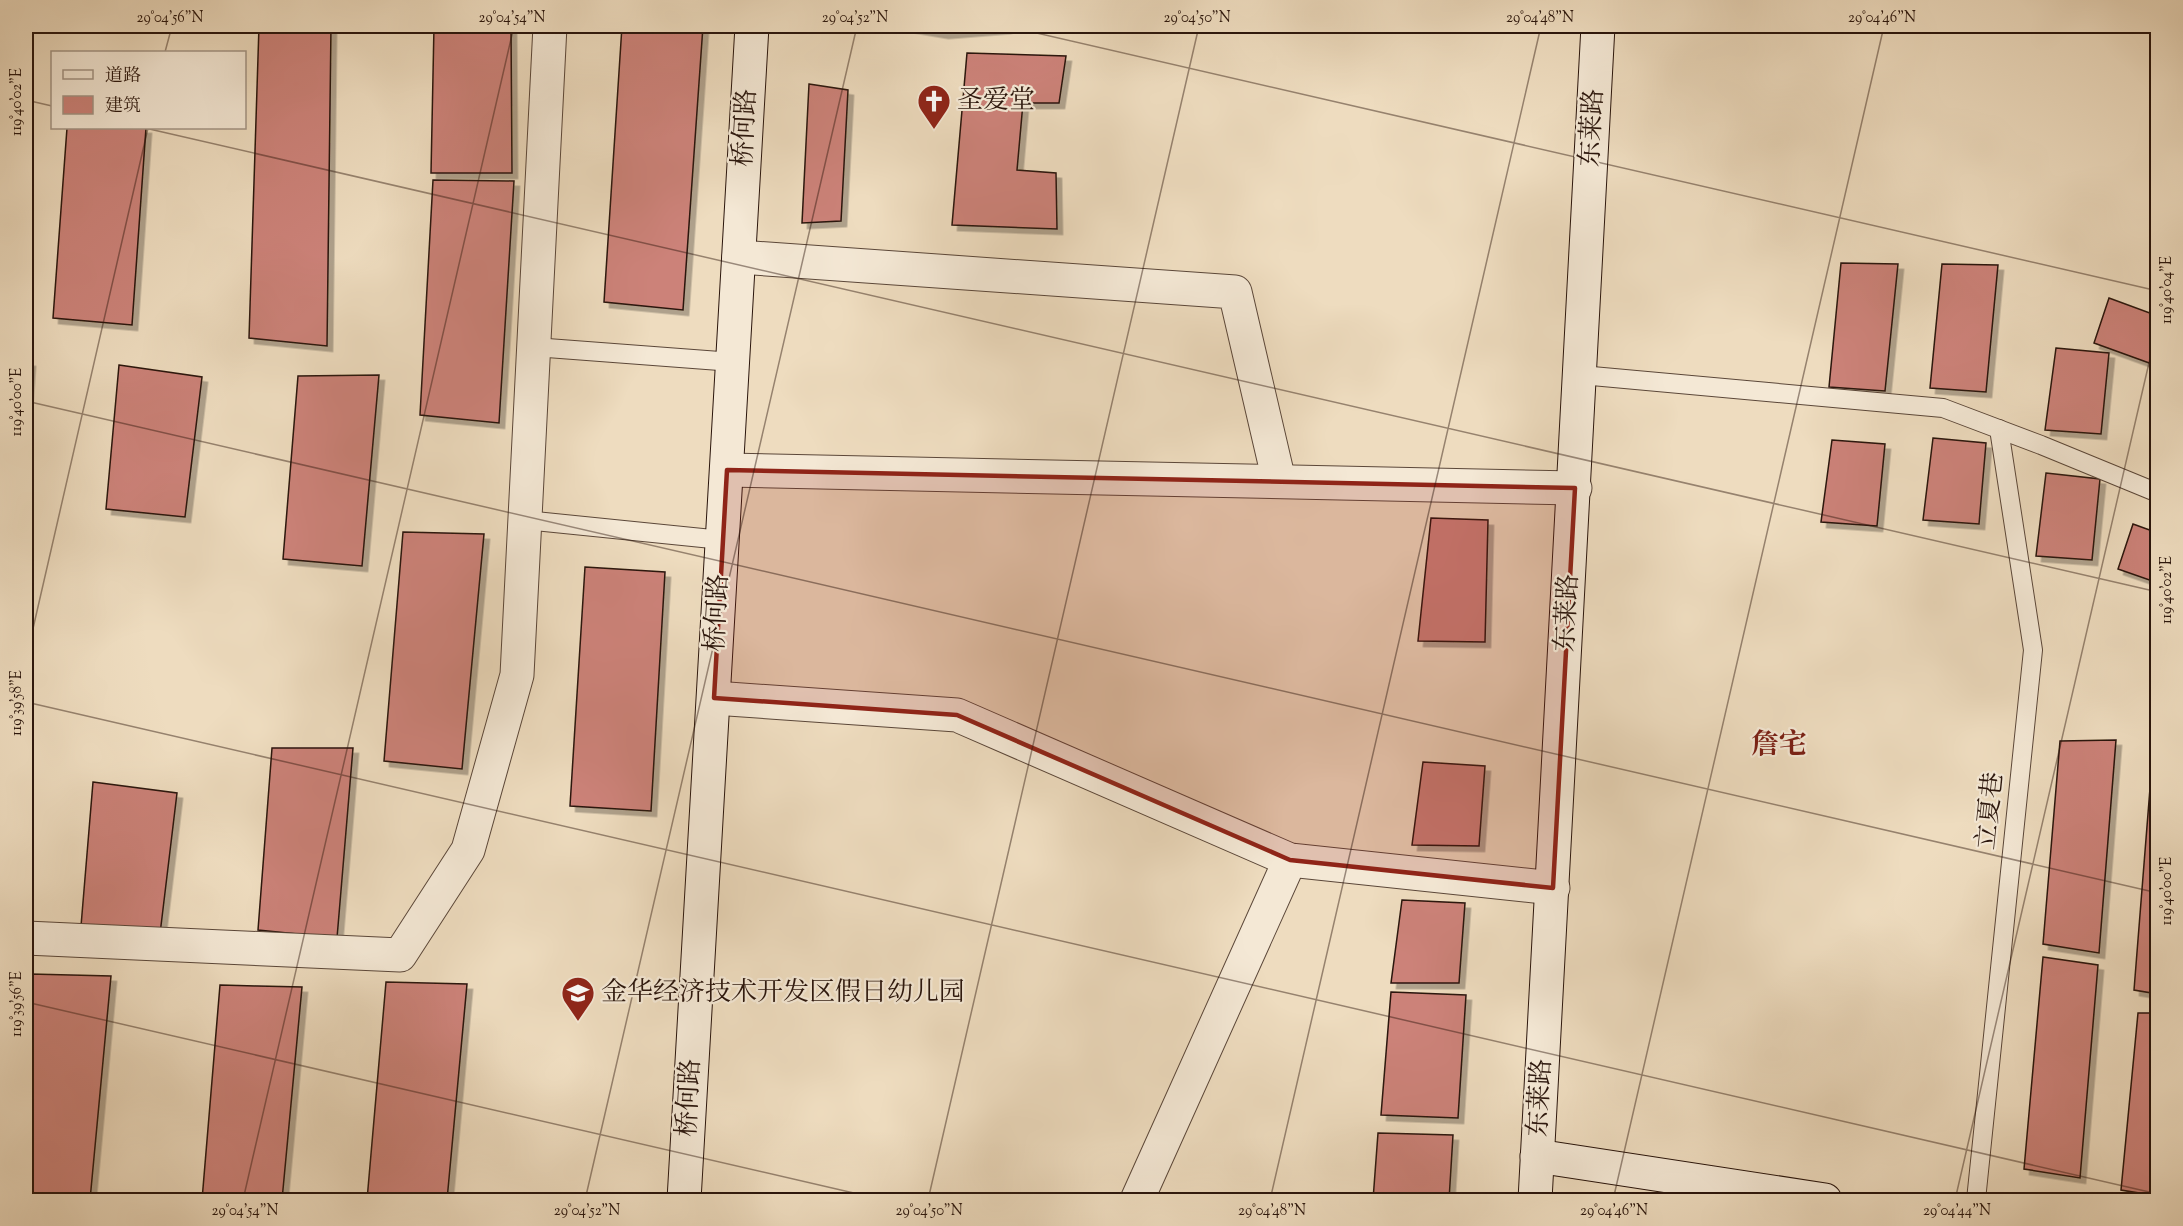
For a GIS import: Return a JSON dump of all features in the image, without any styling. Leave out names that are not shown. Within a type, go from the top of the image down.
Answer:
[{"type":"street","points":[[26,938],[400,956],[468,850],[518,675],[550,26]]},
{"type":"street","name":"桥何路","points":[[684,1200],[752,26]]},
{"type":"street","name":"东莱路","points":[[1535,1200],[1598,26]]},
{"type":"street","points":[[739,257],[1235,292],[1279,482]]},
{"type":"street","points":[[727,470],[1575,488]]},
{"type":"street","points":[[714,698],[957,715],[1290,860],[1552,888]]},
{"type":"street","points":[[1137,1200],[1290,860]]},
{"type":"street","points":[[1538,1156],[1825,1200]]},
{"type":"lane","points":[[534,347],[733,362]]},
{"type":"lane","points":[[1581,375],[1943,408],[2157,493]]},
{"type":"lane","name":"立夏巷","points":[[1976,1200],[2034,650],[1999,429]]},
{"type":"lane","points":[[525,520],[723,540]]},
{"type":"highlighted area","points":[[727,470],[1575,488],[1553,888],[1290,860],[957,715],[714,698]]},
{"type":"building","points":[[259,26],[331,26],[327,346],[249,338]]},
{"type":"building","points":[[434,26],[511,26],[512,173],[431,173]]},
{"type":"building","points":[[622,26],[703,26],[683,310],[604,302]]},
{"type":"building","points":[[902,26],[1012,26],[943,33]]},
{"type":"building","points":[[967,53],[1066,56],[1059,103],[1023,103],[1017,170],[1056,173],[1057,229],[952,225]]},
{"type":"building","points":[[809,84],[848,90],[841,221],[802,223]]},
{"type":"building","points":[[67,129],[146,129],[132,325],[53,318]]},
{"type":"building","points":[[433,180],[514,181],[499,423],[420,415]]},
{"type":"building","points":[[1841,263],[1898,264],[1885,391],[1829,387]]},
{"type":"building","points":[[1942,264],[1998,265],[1986,392],[1930,388]]},
{"type":"building","points":[[2109,298],[2158,316],[2158,348],[2152,364],[2094,343]]},
{"type":"building","points":[[2056,348],[2109,353],[2101,434],[2045,430]]},
{"type":"building","points":[[26,361],[30,361],[26,415]]},
{"type":"building","points":[[119,365],[202,377],[185,517],[106,509]]},
{"type":"building","points":[[379,375],[362,566],[283,559],[298,376]]},
{"type":"building","points":[[1933,438],[1986,443],[1979,524],[1923,520]]},
{"type":"building","points":[[1832,440],[1885,444],[1877,526],[1821,522]]},
{"type":"building","points":[[2046,473],[2100,479],[2092,560],[2036,556]]},
{"type":"building","points":[[1431,518],[1488,520],[1485,642],[1418,641]]},
{"type":"building","points":[[2133,524],[2158,533],[2158,583],[2118,569]]},
{"type":"building","points":[[403,532],[484,534],[462,769],[384,761]]},
{"type":"building","points":[[585,567],[665,572],[651,811],[570,806]]},
{"type":"building","points":[[2154,738],[2158,739],[2158,994],[2134,990]]},
{"type":"building","points":[[2116,740],[2099,953],[2043,944],[2060,741]]},
{"type":"building","points":[[272,748],[353,748],[337,938],[258,930]]},
{"type":"building","points":[[1423,762],[1485,766],[1479,846],[1412,845]]},
{"type":"building","points":[[93,782],[177,793],[160,934],[81,926]]},
{"type":"building","points":[[1402,900],[1465,903],[1459,983],[1391,983]]},
{"type":"building","points":[[2043,957],[2098,965],[2080,1178],[2024,1169]]},
{"type":"building","points":[[30,974],[111,976],[90,1200],[26,1200],[26,1025]]},
{"type":"building","points":[[386,982],[467,984],[447,1200],[367,1200]]},
{"type":"building","points":[[220,985],[302,987],[282,1200],[202,1200]]},
{"type":"building","points":[[1391,992],[1466,995],[1458,1118],[1381,1115]]},
{"type":"building","points":[[2138,1013],[2158,1013],[2158,1196],[2121,1190]]},
{"type":"building","points":[[1378,1133],[1453,1135],[1449,1200],[1373,1200]]},
{"type":"place","name":"圣爱堂","points":[[934,130]]},
{"type":"place","name":"金华经济技术开发区假日幼儿园","points":[[578,1022]]},
{"type":"district","name":"詹宅","points":[[1779,746]]}]
